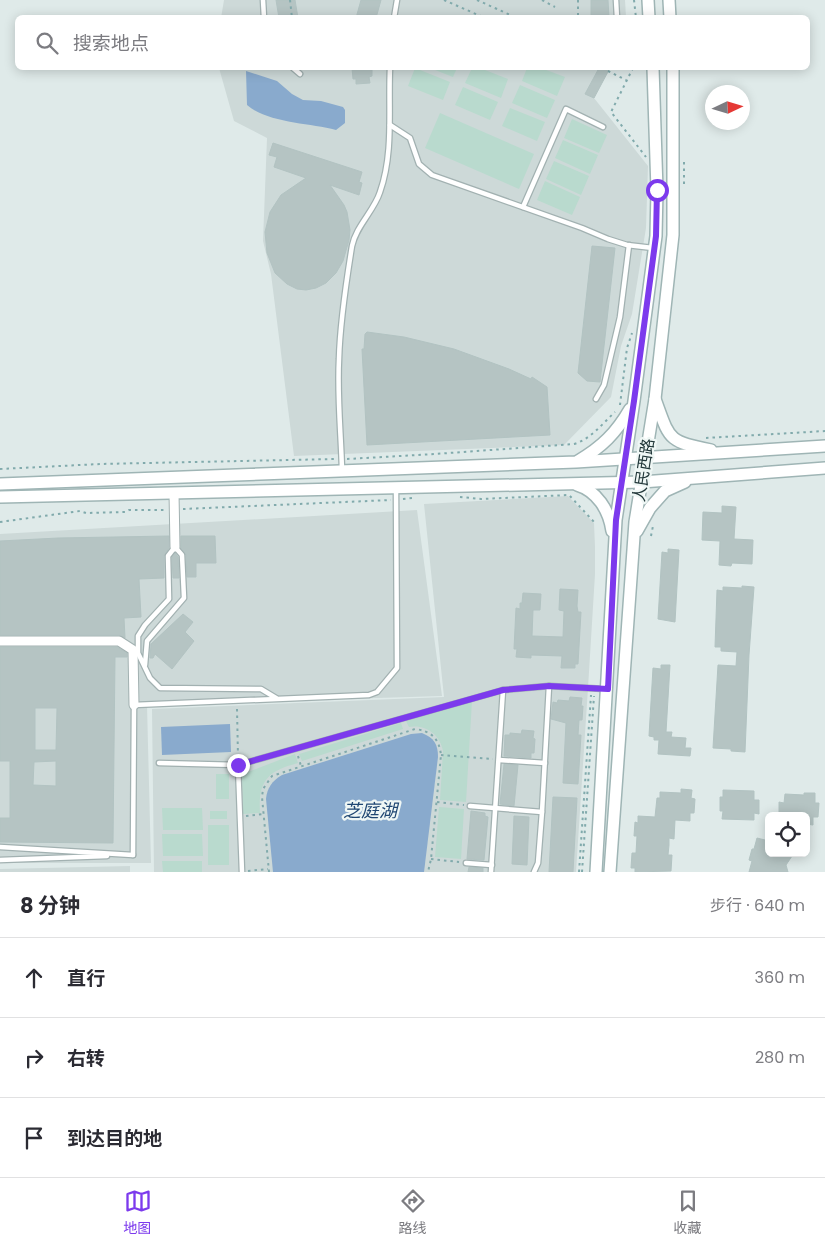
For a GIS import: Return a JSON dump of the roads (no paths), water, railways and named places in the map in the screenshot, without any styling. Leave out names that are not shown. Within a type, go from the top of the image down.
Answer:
[{"type":"main road","points":[[648,0],[649,15]]},
{"type":"main road","points":[[669,0],[670,15]]},
{"type":"main road","points":[[596,872],[608,689],[616,520],[654,248],[657,190],[653,70]]},
{"type":"main road","name":"人民西路","points":[[610,872],[634,534],[655,399],[673,235],[673,70]]},
{"type":"main road","points":[[655,399],[667,432],[673,439],[681,444],[725,453]]},
{"type":"main road","points":[[576,462],[595,451],[618,429],[634,401]]},
{"type":"main road","points":[[0,484],[576,462],[825,446]]},
{"type":"main road","points":[[0,498],[642,482],[825,468]]},
{"type":"main road","points":[[634,534],[650,508],[665,491],[693,478]]},
{"type":"main road","points":[[570,484],[586,488],[601,502],[612,526],[614,544]]},
{"type":"street","points":[[174,493],[175,547]]},
{"type":"street","points":[[0,641],[119,641],[133,650],[134,705]]},
{"type":"lane","points":[[263,0],[264,15]]},
{"type":"lane","points":[[394,15],[397,0]]},
{"type":"lane","points":[[616,0],[617,15]]},
{"type":"lane","points":[[295,70],[300,74]]},
{"type":"lane","points":[[342,471],[339,360],[352,243],[380,194],[387,162],[390,125],[390,70]]},
{"type":"lane","points":[[523,207],[566,109],[602,127]]},
{"type":"lane","points":[[390,125],[410,138],[419,164],[432,175],[608,239],[629,245],[654,248]]},
{"type":"lane","points":[[596,399],[604,384],[620,317],[629,245]]},
{"type":"lane","points":[[133,855],[134,705],[369,695],[377,692],[397,668],[396,487]]},
{"type":"lane","points":[[145,665],[147,641],[184,598],[182,555],[175,547],[168,556],[169,599],[145,625],[138,636],[138,653],[150,678],[160,688],[261,689],[277,699]]},
{"type":"lane","points":[[534,872],[538,863],[546,763],[549,686]]},
{"type":"lane","points":[[159,763],[238,765],[503,690],[549,686],[608,689]]},
{"type":"lane","points":[[491,872],[503,690]]},
{"type":"lane","points":[[499,760],[546,763]]},
{"type":"lane","points":[[238,765],[242,872]]},
{"type":"lane","points":[[470,806],[542,812]]},
{"type":"lane","points":[[0,847],[133,855]]},
{"type":"lane","points":[[0,860],[133,855]]},
{"type":"lane","points":[[466,863],[492,865]]},
{"type":"water","points":[[246,71],[277,81],[292,94],[303,100],[321,101],[343,107],[345,110],[345,123],[336,130],[289,122],[255,111],[247,105]]},
{"type":"water","points":[[230,724],[231,752],[162,755],[161,727]]},
{"type":"water","name":"芝庭湖","points":[[422,733],[430,737],[434,742],[438,757],[424,872],[273,872],[266,799],[269,788],[275,780],[282,775],[411,734]]}]
